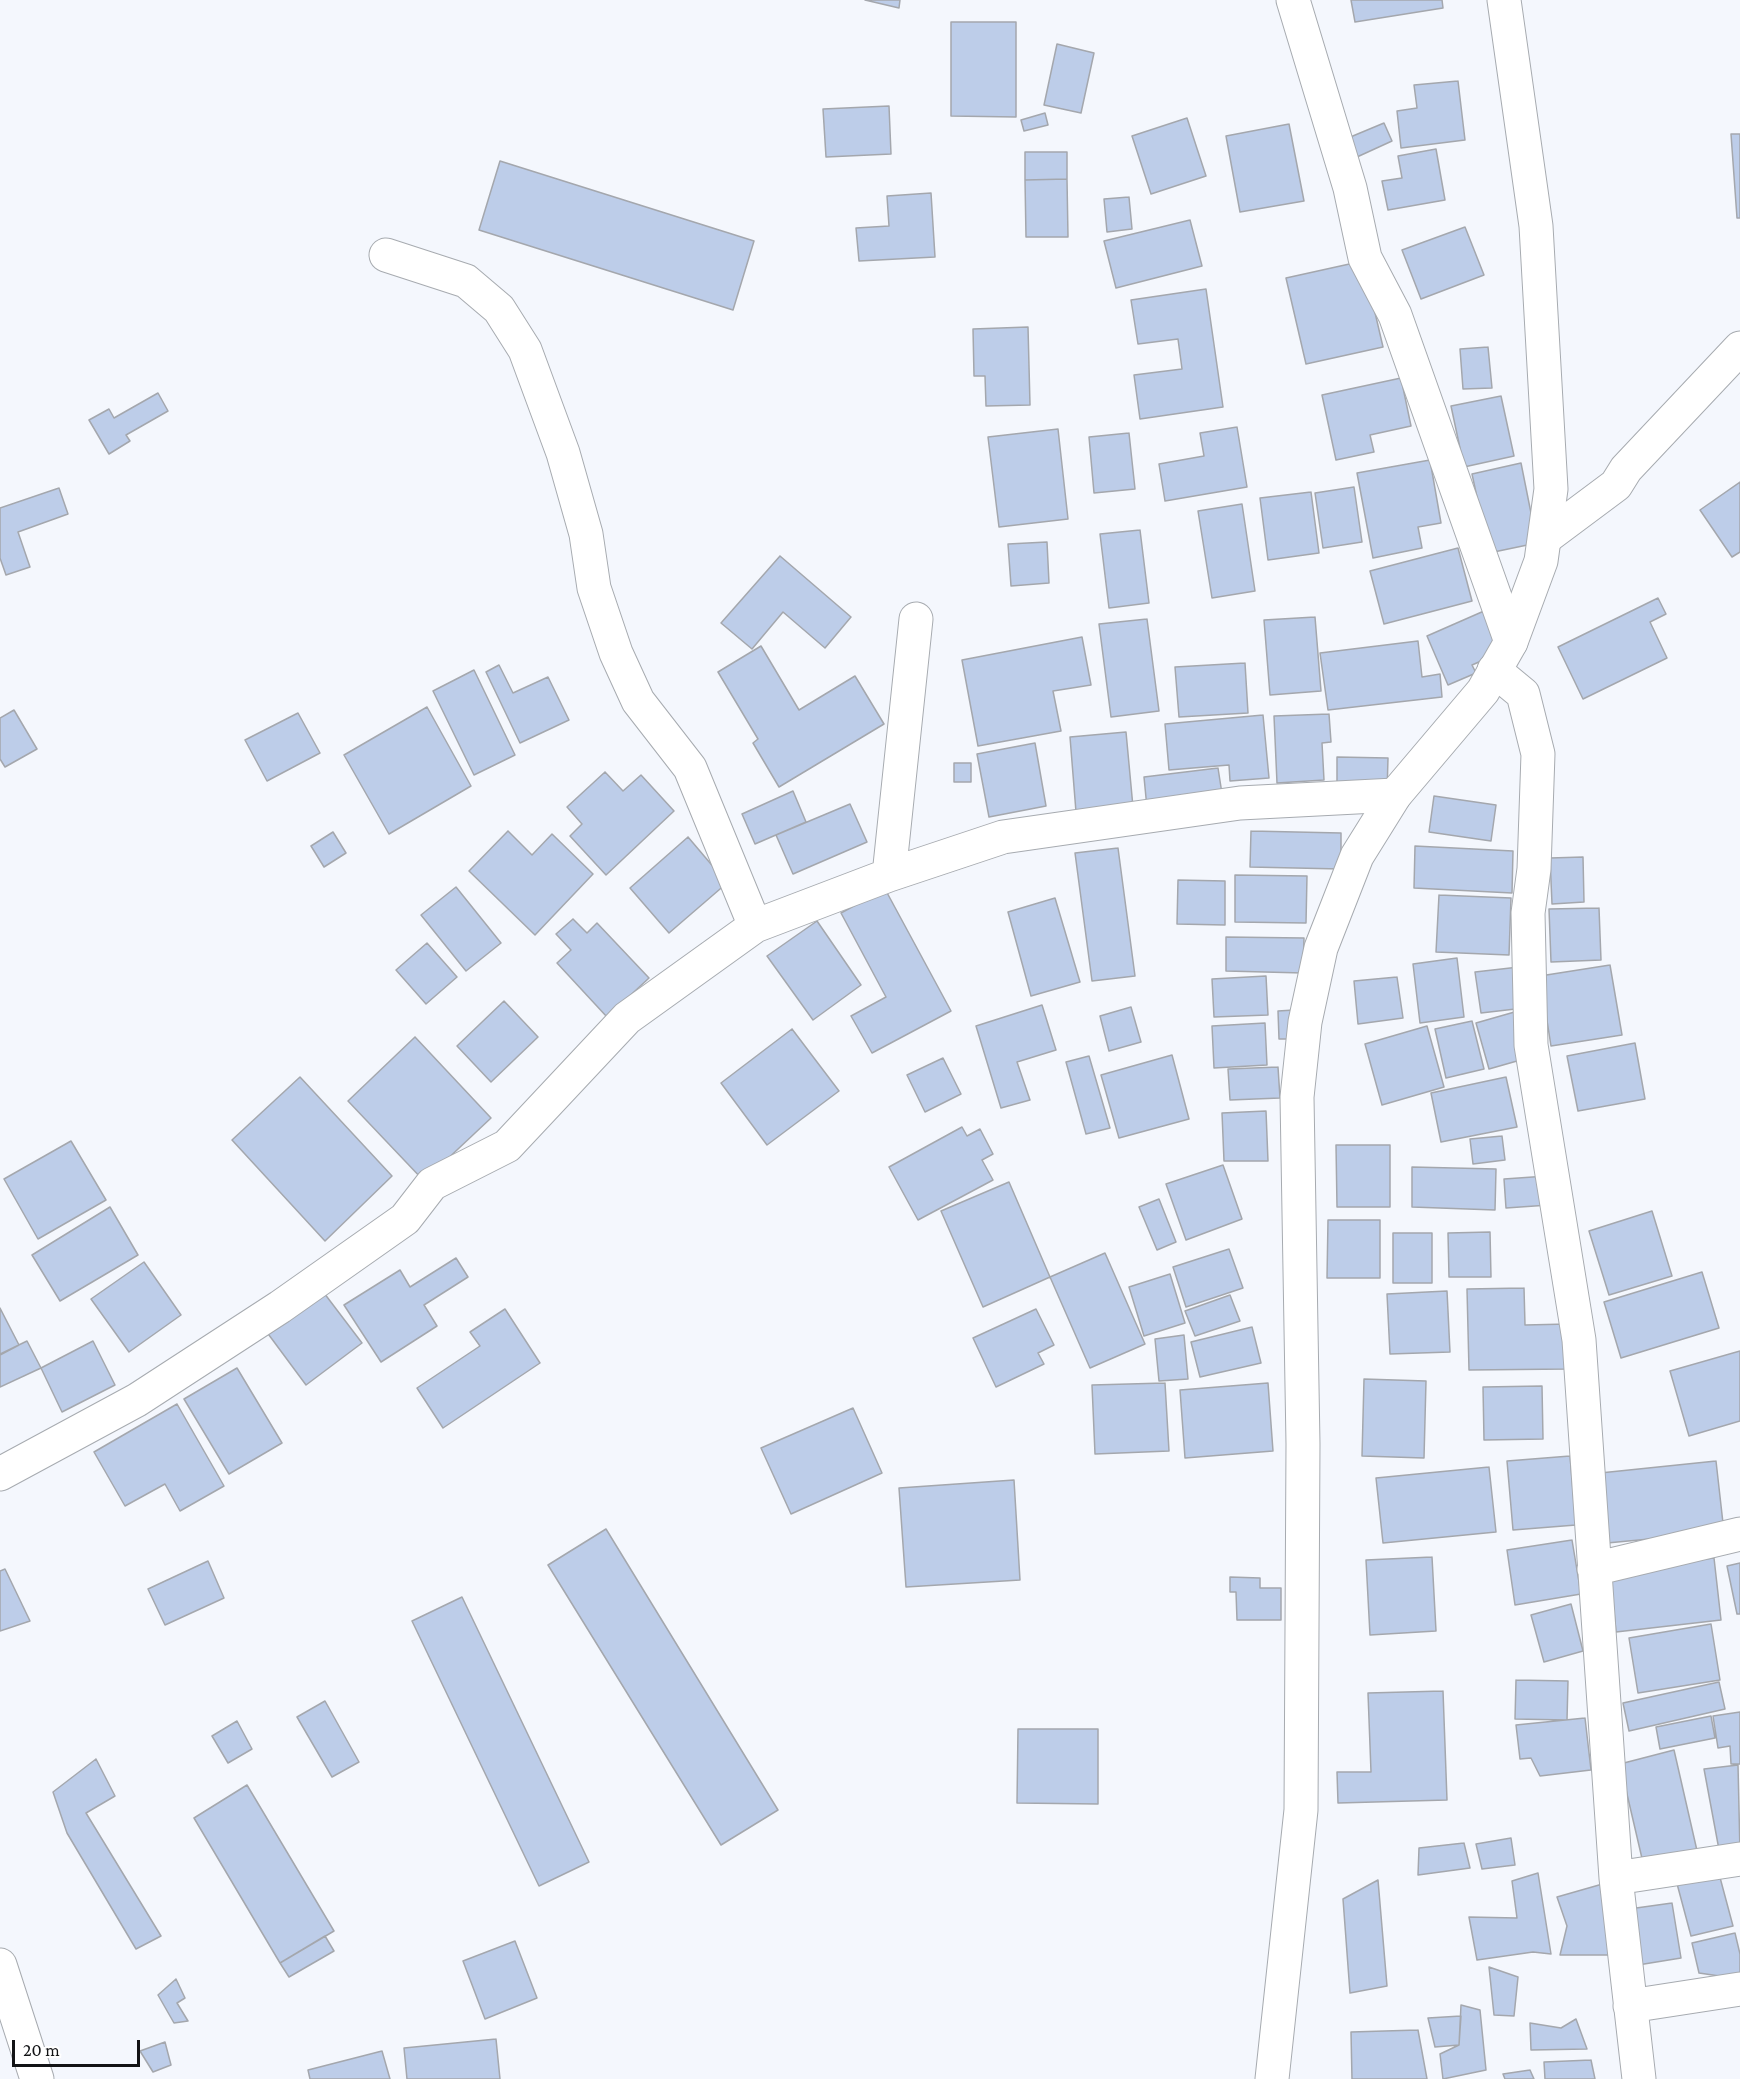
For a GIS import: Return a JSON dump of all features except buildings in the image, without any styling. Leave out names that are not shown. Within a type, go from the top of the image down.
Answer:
[{"type":"street","points":[[1293,0],[1350,188],[1365,258],[1395,315],[1511,642]]},
{"type":"street","points":[[1272,2079],[1301,1810],[1303,1444],[1298,1097],[1305,1022],[1321,948],[1357,856],[1395,795],[1483,691],[1511,642],[1541,561],[1551,489],[1536,226],[1504,0]]},
{"type":"street","points":[[386,255],[466,281],[499,309],[525,350],[563,453],[586,534],[594,588],[615,653],[638,701],[690,768],[755,926]]},
{"type":"street","points":[[1545,538],[1616,485],[1626,468],[1740,348]]},
{"type":"street","points":[[889,875],[916,619]]},
{"type":"street","points":[[1494,670],[1523,694],[1538,754],[1534,869],[1528,914],[1532,1045],[1579,1340],[1616,1878],[1639,2079]]},
{"type":"street","points":[[0,1474],[137,1400],[261,1319],[405,1219],[432,1184],[507,1146],[627,1018],[755,926],[889,875],[1003,837],[1240,803],[1395,795]]},
{"type":"street","points":[[1594,1569],[1740,1534]]},
{"type":"street","points":[[1616,1878],[1740,1859]]},
{"type":"street","points":[[0,1965],[37,2079]]},
{"type":"street","points":[[1630,2006],[1740,1989]]}]
